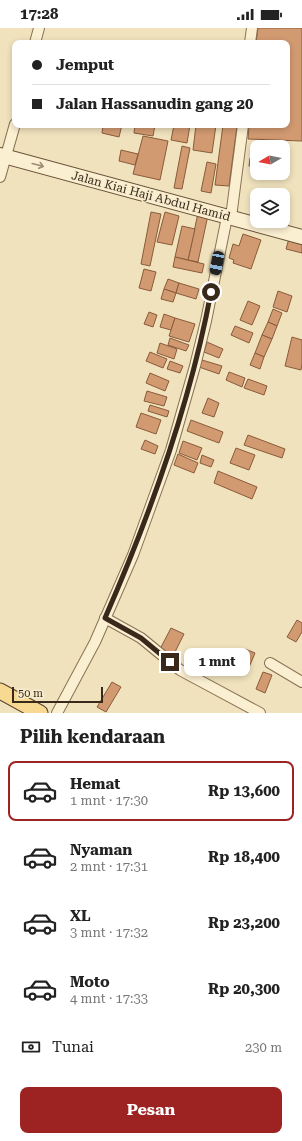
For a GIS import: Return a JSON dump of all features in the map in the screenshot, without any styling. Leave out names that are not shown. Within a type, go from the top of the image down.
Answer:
[{"type":"main road","points":[[0,691],[40,713]]},
{"type":"street","points":[[37,40],[39,28]]},
{"type":"street","points":[[250,40],[252,28]]},
{"type":"street","points":[[0,177],[3,156],[14,128]]},
{"type":"street","points":[[57,713],[95,642],[133,555],[171,450],[206,321],[229,217],[243,128]]},
{"type":"street","name":"Jalan Kiai Haji Abdul Hamid","points":[[3,156],[302,237]]},
{"type":"street","points":[[105,618],[141,638],[180,670],[260,713]]},
{"type":"street","points":[[270,663],[302,682]]},
{"type":"building","points":[[258,28],[302,28],[302,141],[248,139],[249,128],[290,128],[290,40],[256,40]]},
{"type":"building","points":[[103,128],[121,128],[119,137],[102,133]]},
{"type":"building","points":[[135,128],[154,128],[153,136],[134,133]]},
{"type":"building","points":[[173,128],[190,128],[187,143],[171,140]]},
{"type":"building","points":[[196,128],[216,128],[212,153],[193,150]]},
{"type":"building","points":[[223,128],[237,128],[229,186],[215,185]]},
{"type":"building","points":[[143,136],[168,141],[160,180],[133,174]]},
{"type":"building","points":[[182,146],[190,148],[182,189],[174,188]]},
{"type":"building","points":[[121,150],[138,154],[135,165],[119,161]]},
{"type":"building","points":[[207,162],[216,164],[211,193],[201,191]]},
{"type":"building","points":[[151,212],[161,214],[150,266],[141,264]]},
{"type":"building","points":[[165,212],[179,216],[172,245],[157,242]]},
{"type":"building","points":[[198,213],[208,215],[198,262],[188,260]]},
{"type":"building","points":[[182,226],[195,229],[188,260],[175,257]]},
{"type":"building","points":[[243,234],[261,240],[251,269],[233,263],[234,260],[229,258],[233,244],[239,246]]},
{"type":"building","points":[[290,235],[302,239],[302,253],[286,249]]},
{"type":"building","points":[[175,257],[204,264],[202,273],[173,267]]},
{"type":"building","points":[[144,269],[156,272],[151,291],[139,288]]},
{"type":"building","points":[[168,279],[179,283],[176,293],[164,289]]},
{"type":"building","points":[[179,283],[199,289],[196,299],[176,293]]},
{"type":"building","points":[[164,289],[176,293],[173,302],[161,299]]},
{"type":"building","points":[[278,291],[292,296],[287,312],[273,307]]},
{"type":"building","points":[[248,301],[260,306],[252,325],[240,320]]},
{"type":"building","points":[[273,309],[282,313],[277,326],[268,322]]},
{"type":"building","points":[[149,312],[157,315],[153,327],[144,324]]},
{"type":"building","points":[[164,314],[175,318],[171,330],[160,327]]},
{"type":"building","points":[[175,318],[195,324],[189,342],[169,336]]},
{"type":"building","points":[[268,322],[277,326],[272,339],[262,335]]},
{"type":"building","points":[[235,326],[253,333],[249,343],[231,335]]},
{"type":"building","points":[[262,335],[272,339],[264,357],[255,353]]},
{"type":"building","points":[[292,337],[302,340],[301,370],[285,366]]},
{"type":"building","points":[[170,338],[189,345],[186,351],[168,345]]},
{"type":"building","points":[[207,342],[223,349],[219,358],[204,352]]},
{"type":"building","points":[[160,343],[177,349],[174,359],[157,353]]},
{"type":"building","points":[[150,352],[167,359],[163,368],[146,361]]},
{"type":"building","points":[[255,353],[264,357],[260,369],[250,365]]},
{"type":"building","points":[[202,360],[222,366],[219,374],[199,367]]},
{"type":"building","points":[[170,361],[183,366],[180,373],[167,369]]},
{"type":"building","points":[[229,372],[245,378],[242,387],[226,380]]},
{"type":"building","points":[[150,373],[169,381],[165,391],[146,383]]},
{"type":"building","points":[[248,379],[267,386],[264,395],[244,388]]},
{"type":"building","points":[[147,391],[167,397],[164,406],[144,401]]},
{"type":"building","points":[[208,398],[219,403],[214,417],[202,413]]},
{"type":"building","points":[[150,405],[169,411],[167,417],[148,411]]},
{"type":"building","points":[[141,413],[161,420],[156,434],[136,427]]},
{"type":"building","points":[[191,420],[223,432],[219,443],[187,431]]},
{"type":"building","points":[[248,435],[285,449],[282,458],[244,445]]},
{"type":"building","points":[[145,440],[158,446],[155,454],[141,449]]},
{"type":"building","points":[[183,441],[202,448],[197,460],[179,453]]},
{"type":"building","points":[[236,448],[255,455],[249,470],[230,463]]},
{"type":"building","points":[[178,454],[198,463],[194,473],[174,465]]},
{"type":"building","points":[[202,455],[214,460],[211,467],[200,463]]},
{"type":"building","points":[[218,471],[257,487],[252,499],[214,483]]},
{"type":"building","points":[[297,620],[302,623],[302,632],[296,642],[287,637]]},
{"type":"building","points":[[171,628],[184,634],[173,656],[160,649]]},
{"type":"building","points":[[245,649],[255,653],[247,672],[237,667]]},
{"type":"building","points":[[263,672],[272,675],[265,693],[256,689]]},
{"type":"building","points":[[112,682],[121,687],[106,712],[97,707]]},
{"type":"route","points":[[170,662],[141,638],[105,618],[133,555],[171,450],[195,366],[206,321],[211,292]]}]
